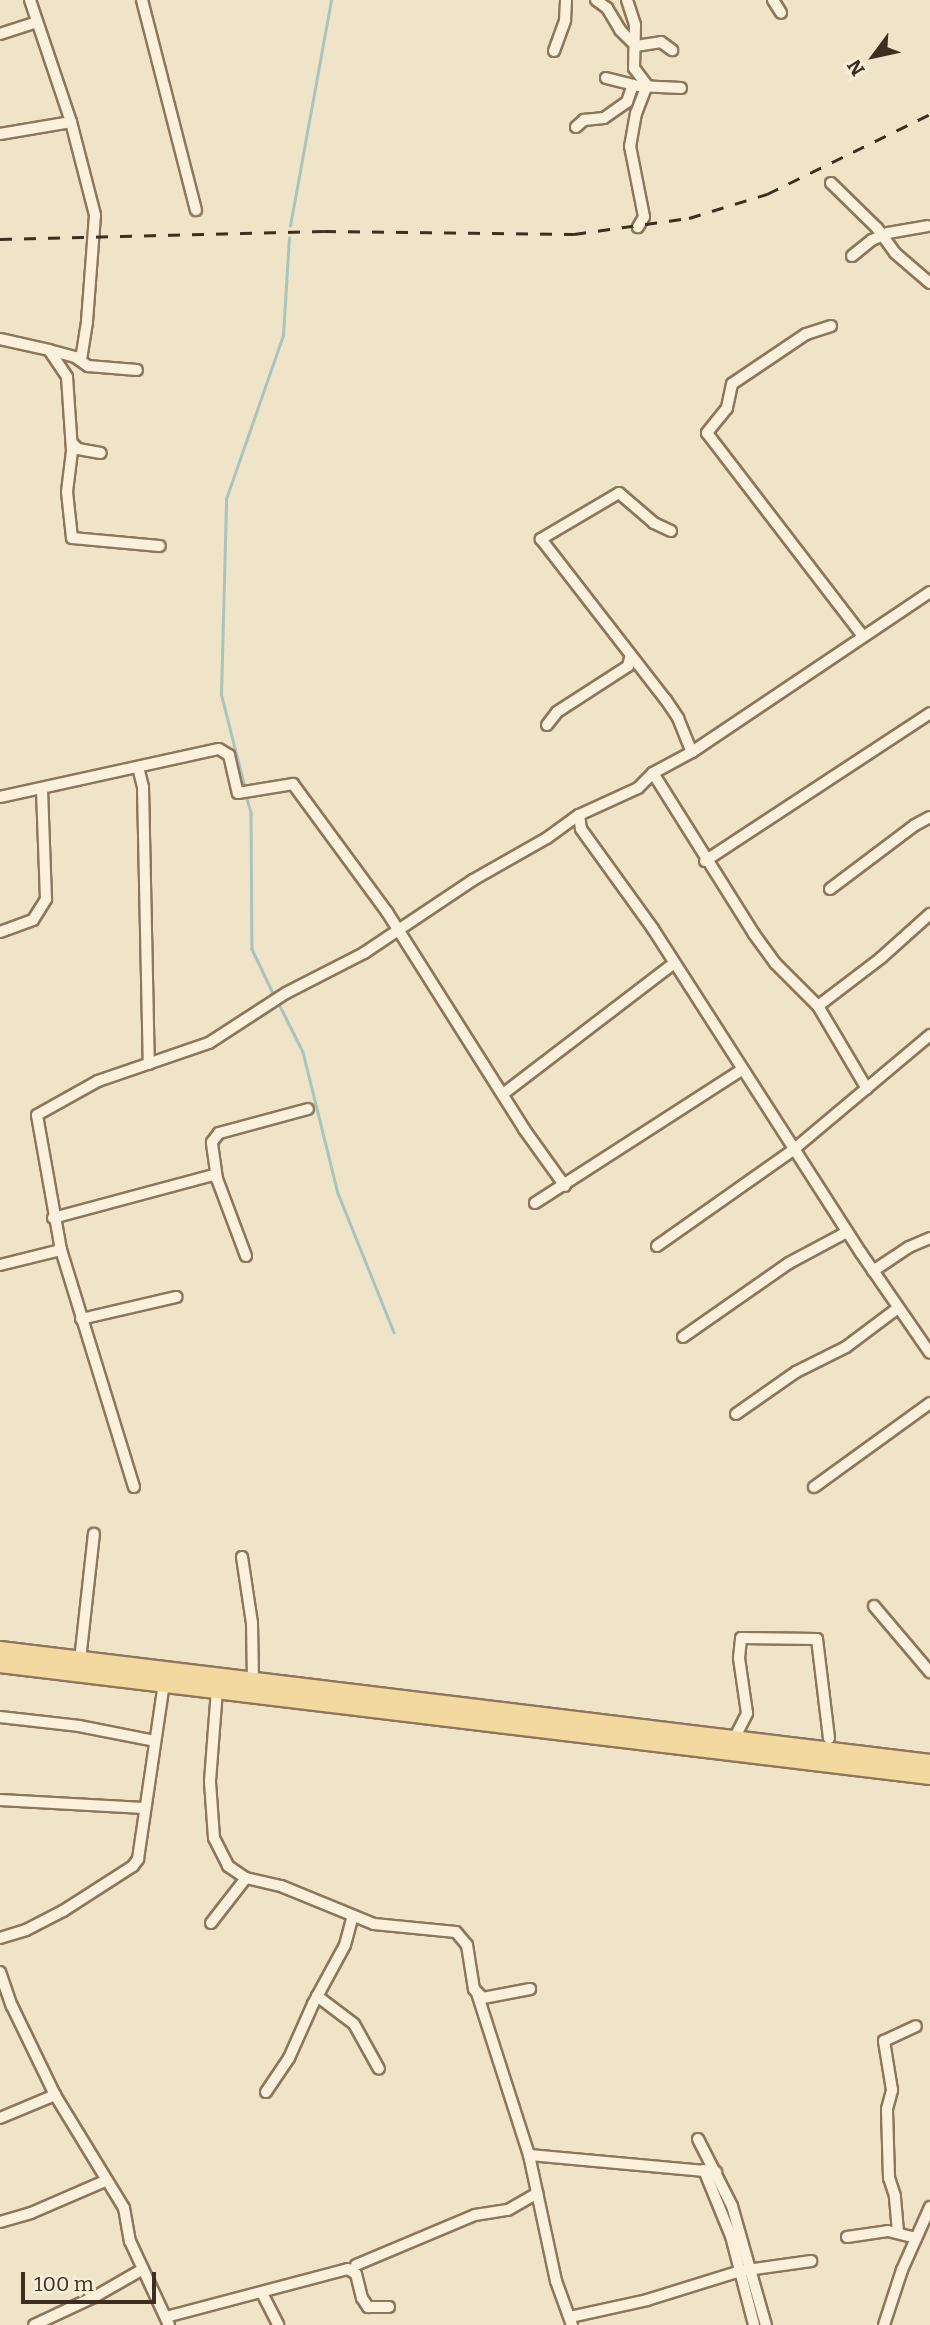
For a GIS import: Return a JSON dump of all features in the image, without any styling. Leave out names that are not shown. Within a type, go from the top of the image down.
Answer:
[{"type":"main road","points":[[0,1650],[930,1763]]},
{"type":"main road","points":[[0,1664],[930,1776]]},
{"type":"street","points":[[30,0],[71,122],[95,215],[87,322],[81,361]]},
{"type":"street","points":[[142,0],[196,211]]},
{"type":"street","points":[[554,51],[565,20],[566,0]]},
{"type":"street","points":[[596,0],[607,9],[620,30],[636,46]]},
{"type":"street","points":[[628,0],[635,25],[634,68],[647,85]]},
{"type":"street","points":[[773,0],[781,13]]},
{"type":"street","points":[[0,34],[37,22]]},
{"type":"street","points":[[636,46],[661,42],[671,50]]},
{"type":"street","points":[[606,78],[633,85],[681,88]]},
{"type":"street","points":[[576,127],[584,120],[604,118],[626,103],[633,85]]},
{"type":"street","points":[[638,227],[644,216],[630,146],[636,113],[647,85]]},
{"type":"street","points":[[0,134],[71,122]]},
{"type":"street","points":[[831,183],[883,236],[895,253],[930,283]]},
{"type":"street","points":[[852,256],[883,236],[927,226]]},
{"type":"street","points":[[831,326],[806,334],[732,384],[727,408],[707,433],[862,635]]},
{"type":"street","points":[[0,339],[49,350],[88,366],[137,370]]},
{"type":"street","points":[[49,350],[67,377],[72,443],[67,492],[72,538],[160,546]]},
{"type":"street","points":[[72,443],[78,449],[101,453]]},
{"type":"street","points":[[671,531],[654,523],[619,493],[568,520],[541,539],[678,718],[692,752]]},
{"type":"street","points":[[134,1487],[61,1250],[53,1218],[37,1115],[98,1081],[209,1043],[286,993],[335,970],[579,815],[638,788],[653,773],[692,752],[862,635],[930,592]]},
{"type":"street","points":[[547,725],[557,712],[628,666],[631,654]]},
{"type":"street","points":[[705,860],[929,717]]},
{"type":"street","points":[[0,797],[42,790],[219,749],[226,751],[237,793],[286,783],[297,787],[397,930],[565,1186]]},
{"type":"street","points":[[138,767],[143,787],[149,1064]]},
{"type":"street","points":[[653,773],[705,860],[775,963],[818,1006],[867,1089]]},
{"type":"street","points":[[0,932],[33,920],[46,899],[42,790]]},
{"type":"street","points":[[579,815],[581,829],[633,899],[793,1150],[930,1353]]},
{"type":"street","points":[[830,890],[915,825],[930,817]]},
{"type":"street","points":[[818,1006],[881,958],[930,914]]},
{"type":"street","points":[[503,1094],[673,964]]},
{"type":"street","points":[[657,1246],[793,1150],[928,1039]]},
{"type":"street","points":[[535,1203],[743,1069]]},
{"type":"street","points":[[246,1256],[217,1179],[212,1144],[219,1133],[308,1109]]},
{"type":"street","points":[[53,1218],[204,1177],[214,1175],[217,1179]]},
{"type":"street","points":[[683,1337],[789,1263],[848,1231]]},
{"type":"street","points":[[873,1271],[909,1247],[930,1238]]},
{"type":"street","points":[[0,1265],[61,1250]]},
{"type":"street","points":[[81,1319],[176,1297]]},
{"type":"street","points":[[736,1414],[796,1373],[846,1347],[898,1308]]},
{"type":"street","points":[[814,1487],[930,1403]]},
{"type":"street","points":[[80,1660],[94,1534]]},
{"type":"street","points":[[242,1558],[252,1623],[253,1680]]},
{"type":"street","points":[[874,1606],[930,1672]]},
{"type":"street","points":[[734,1740],[747,1713],[740,1658],[741,1638],[817,1639],[829,1738]]},
{"type":"street","points":[[0,1938],[26,1930],[62,1911],[133,1867],[138,1859],[164,1683]]},
{"type":"street","points":[[217,1690],[210,1782],[214,1838],[228,1866],[246,1878],[281,1886],[353,1916],[394,1928],[456,1932],[469,1951],[477,1993],[529,2155],[556,2281],[571,2321],[745,2270],[811,2261]]},
{"type":"street","points":[[0,1717],[79,1726],[155,1741]]},
{"type":"street","points":[[0,1800],[144,1808]]},
{"type":"street","points":[[211,1923],[246,1878]]},
{"type":"street","points":[[266,2092],[289,2058],[317,1996],[345,1945],[353,1916]]},
{"type":"street","points":[[0,1972],[12,2006],[55,2095],[124,2208],[130,2241],[167,2321],[348,2269],[356,2274],[368,2307],[389,2307]]},
{"type":"street","points":[[477,1993],[487,1998],[530,1989]]},
{"type":"street","points":[[317,1996],[354,2024],[379,2069]]},
{"type":"street","points":[[898,2232],[895,2196],[889,2178],[887,2109],[891,2090],[884,2040],[916,2026]]},
{"type":"street","points":[[0,2118],[55,2095]]},
{"type":"street","points":[[698,2139],[732,2206],[754,2325]]},
{"type":"street","points":[[529,2155],[716,2172]]},
{"type":"street","points":[[704,2170],[766,2325]]},
{"type":"street","points":[[0,2222],[32,2213],[106,2181]]},
{"type":"street","points":[[356,2264],[475,2215],[508,2210],[538,2193]]},
{"type":"street","points":[[884,2325],[930,2207]]},
{"type":"street","points":[[847,2237],[898,2232],[916,2238]]},
{"type":"street","points":[[34,2325],[96,2296],[143,2269]]},
{"type":"street","points":[[262,2293],[278,2325]]},
{"type":"waterway","points":[[290,226],[331,0]]},
{"type":"waterway","points":[[245,789],[221,695],[226,499],[283,335],[289,238]]},
{"type":"waterway","points":[[246,795],[251,813],[252,949],[273,993]]},
{"type":"waterway","points":[[280,1006],[303,1052],[338,1193],[394,1332]]},
{"type":"railway","points":[[0,239],[324,231],[574,234],[689,218],[767,194],[930,114]]}]
